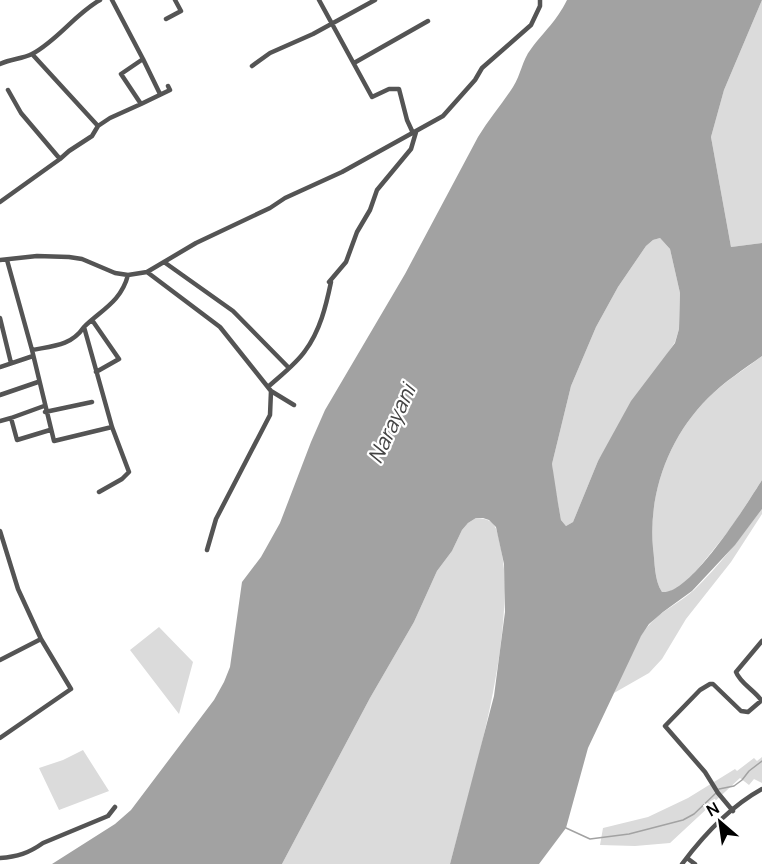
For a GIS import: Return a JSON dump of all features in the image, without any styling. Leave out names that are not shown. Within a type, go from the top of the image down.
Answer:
[{"type":"street","points":[[0,64],[32,54],[54,38],[90,5],[100,0]]},
{"type":"street","points":[[112,0],[160,94]]},
{"type":"street","points":[[166,19],[181,11],[175,0]]},
{"type":"street","points":[[207,550],[216,519],[270,415],[270,389],[304,353],[311,342],[325,312],[330,281],[346,262],[377,190],[411,149],[415,132],[407,120],[399,89],[394,88],[372,97],[319,0]]},
{"type":"street","points":[[252,66],[270,53],[332,24],[375,0]]},
{"type":"street","points":[[0,260],[37,256],[75,257],[115,273],[129,275],[147,272],[196,243],[270,208],[285,198],[322,183],[443,116],[471,86],[482,68],[531,25],[540,6],[540,0]]},
{"type":"street","points":[[354,63],[428,21]]},
{"type":"street","points":[[32,54],[98,126]]},
{"type":"street","points":[[141,104],[121,73],[142,58]]},
{"type":"street","points":[[0,202],[92,136],[98,126],[170,90],[168,86]]},
{"type":"street","points":[[8,90],[21,112],[60,159]]},
{"type":"street","points":[[7,260],[54,441],[112,427]]},
{"type":"street","points":[[164,262],[233,311],[289,368]]},
{"type":"street","points":[[147,272],[220,327],[270,389],[294,405]]},
{"type":"street","points":[[0,367],[76,338],[84,327],[113,303],[129,275]]},
{"type":"street","points":[[0,318],[11,363]]},
{"type":"street","points":[[92,320],[119,359],[96,372]]},
{"type":"street","points":[[84,327],[112,427],[129,472],[122,479],[99,492]]},
{"type":"street","points":[[0,395],[38,382]]},
{"type":"street","points":[[45,412],[92,402]]},
{"type":"street","points":[[0,421],[44,406]]},
{"type":"street","points":[[11,418],[16,440],[50,430]]},
{"type":"street","points":[[0,531],[3,550],[18,589],[41,639],[71,689],[0,738]]},
{"type":"street","points":[[0,660],[41,639]]},
{"type":"street","points":[[733,811],[705,772],[665,726],[700,690],[710,684],[713,684],[741,711],[747,712],[761,700],[738,677],[736,672],[762,641]]},
{"type":"street","points":[[682,864],[700,842],[733,811],[762,789]]},
{"type":"street","points":[[756,793],[762,797]]},
{"type":"street","points":[[0,858],[25,854],[43,843],[108,816],[115,807]]},
{"type":"street","points":[[687,858],[695,864]]},
{"type":"shaded area","points":[[762,0],[762,243],[731,247],[711,137],[724,90]]},
{"type":"shaded area","points":[[660,238],[670,249],[680,293],[679,329],[675,342],[598,461],[573,522],[566,526],[561,520],[552,464],[571,386],[596,327],[618,287],[646,246]]},
{"type":"shaded area","points":[[762,356],[762,480],[731,528],[697,570],[684,584],[667,593],[662,592],[655,571],[652,527],[658,487],[672,448],[694,413],[708,398]]},
{"type":"shaded area","points":[[762,509],[762,514],[731,562],[686,619],[662,659],[649,673],[614,693],[629,657],[644,631],[655,619],[689,595],[703,581],[730,551]]},
{"type":"shaded area","points":[[476,518],[489,520],[497,532],[503,561],[504,612],[491,704],[450,864],[282,864],[370,698],[414,622],[437,571],[452,551],[462,530]]},
{"type":"shaded area","points":[[159,627],[193,662],[179,714],[130,650]]},
{"type":"shaded area","points":[[83,750],[109,791],[59,810],[39,768]]},
{"type":"shaded area","points":[[762,757],[762,783],[754,779],[749,785],[740,778],[670,843],[635,846],[600,845],[603,828],[648,817],[688,798],[735,769],[737,771],[754,758],[757,761]]},
{"type":"water","name":"Narayani","points":[[567,0],[762,0],[724,90],[711,137],[731,247],[762,243],[762,356],[708,398],[694,413],[672,448],[658,487],[652,527],[655,571],[662,592],[674,589],[702,564],[732,526],[762,480],[762,509],[735,545],[692,591],[649,624],[641,636],[588,748],[566,828],[539,864],[450,864],[494,696],[505,612],[504,564],[496,527],[489,520],[476,518],[462,530],[452,551],[437,571],[414,622],[370,698],[282,864],[52,864],[115,824],[131,810],[214,700],[230,667],[242,582],[261,557],[280,523],[325,410],[405,274],[478,137],[513,87],[528,53]],"holes":[[[660,238],[670,249],[680,293],[679,329],[675,343],[631,401],[598,461],[573,522],[566,526],[561,520],[552,464],[571,386],[596,327],[618,287],[646,246]]]},
{"type":"waterway","points":[[719,789],[734,786],[762,761]]},
{"type":"waterway","points":[[566,828],[590,839],[629,834],[683,820],[694,814],[716,793]]}]
